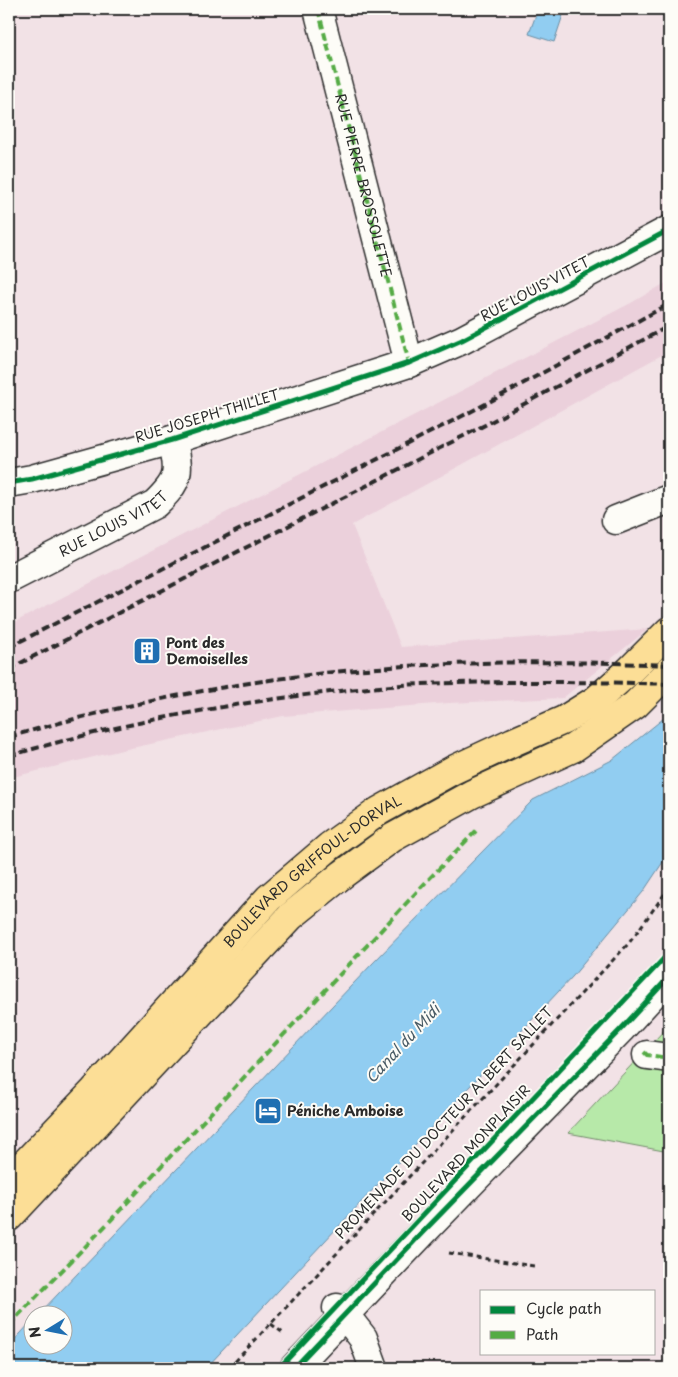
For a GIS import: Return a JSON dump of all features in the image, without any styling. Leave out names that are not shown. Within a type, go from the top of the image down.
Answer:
[{"type":"main road","name":"BOULEVARD GRIFFOUL-DORVAL","points":[[9,1180],[94,1091],[269,898],[330,846],[379,811],[453,770],[564,720],[596,700],[629,671],[669,631]]},
{"type":"main road","name":"BOULEVARD GRIFFOUL-DORVAL","points":[[9,1217],[291,916],[392,838],[472,794],[573,748],[635,705],[669,671]]},
{"type":"street","name":"RUE PIERRE BROSSOLETTE","points":[[318,9],[409,363]]},
{"type":"street","name":"RUE LOUIS VITET","points":[[409,363],[462,340],[669,230]]},
{"type":"street","name":"RUE JOSEPH THILLET","points":[[9,483],[32,479],[172,440],[409,363]]},
{"type":"street","name":"RUE LOUIS VITET","points":[[9,579],[155,504],[170,489],[177,475],[178,460],[172,440]]},
{"type":"street","points":[[616,520],[669,499]]},
{"type":"street","name":"BOULEVARD MONPLAISIR","points":[[294,1368],[341,1312],[621,1029],[669,977]]},
{"type":"street","points":[[341,1312],[363,1338],[374,1368]]},
{"type":"path","points":[[444,1252],[534,1266]]},
{"type":"shaded area","points":[[669,281],[669,351],[352,525],[401,647],[648,629],[563,698],[449,703],[283,716],[122,750],[9,778],[9,625],[631,303]]},
{"type":"green space","points":[[669,1025],[669,1152],[568,1133]]},
{"type":"water","points":[[538,9],[565,9],[554,42],[529,34]]},
{"type":"water","name":"Canal du Midi","points":[[669,714],[669,853],[643,892],[573,976],[206,1368],[9,1368],[9,1346],[22,1332],[22,1354],[72,1354],[72,1304],[49,1304],[372,964],[533,800],[612,760]]},
{"type":"railway","points":[[9,647],[478,408],[669,304]]},
{"type":"railway","points":[[9,669],[485,425],[669,326]]},
{"type":"railway","points":[[9,737],[118,708],[174,696],[230,686],[342,671],[508,662],[669,665]]},
{"type":"railway","points":[[9,756],[105,730],[203,710],[302,695],[414,684],[503,682],[669,684]]},
{"type":"marked path","points":[[318,9],[409,363]]},
{"type":"marked path","points":[[9,1325],[110,1221],[427,881],[476,831]]},
{"type":"marked path","points":[[644,1052],[647,1055],[669,1058]]},
{"type":"cycle path","points":[[9,483],[32,479],[172,440],[409,363],[462,340],[669,230]]},
{"type":"cycle path","points":[[279,1368],[669,953]]},
{"type":"cycle path","points":[[294,1368],[669,977]]},
{"type":"place","name":"Pont des Demoiselles","points":[[147,651]]},
{"type":"place","name":"Péniche Amboise","points":[[268,1111]]}]
